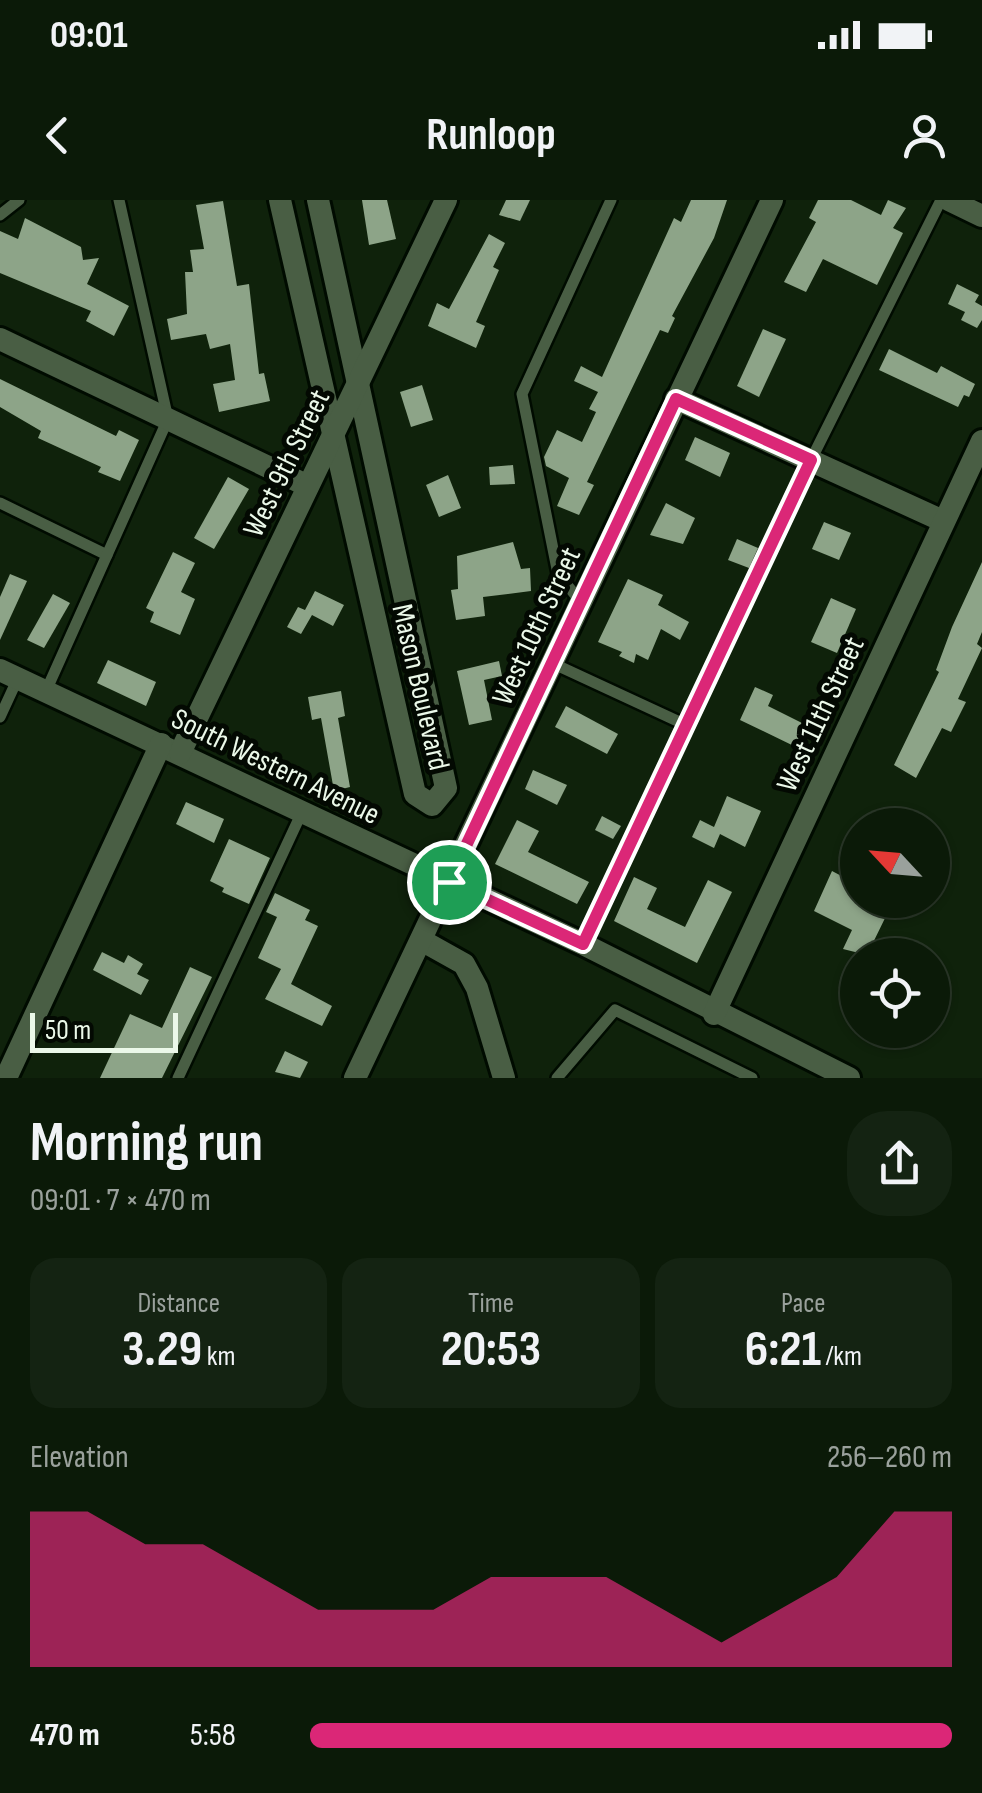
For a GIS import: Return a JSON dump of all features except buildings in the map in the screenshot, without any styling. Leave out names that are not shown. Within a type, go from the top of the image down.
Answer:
[{"type":"street","name":"Mason Boulevard","points":[[280,200],[415,794],[432,805],[446,788],[318,200]]},
{"type":"street","name":"West 9th Street","points":[[6,1078],[170,748],[308,486],[446,200]]},
{"type":"street","name":"West 10th Street","points":[[355,1078],[772,200]]},
{"type":"street","points":[[948,200],[982,216]]},
{"type":"street","points":[[0,339],[308,486]]},
{"type":"street","points":[[676,399],[944,521]]},
{"type":"street","name":"West 11th Street","points":[[714,1014],[982,441]]},
{"type":"street","name":"South Western Avenue","points":[[9,674],[583,944],[714,1014],[849,1078]]},
{"type":"street","points":[[421,940],[464,964],[477,988],[504,1078]]},
{"type":"lane","points":[[0,216],[19,200]]},
{"type":"lane","points":[[46,691],[168,419],[119,200]]},
{"type":"lane","points":[[580,602],[558,574],[522,394],[611,200]]},
{"type":"lane","points":[[583,944],[811,460],[940,200]]},
{"type":"lane","points":[[0,503],[107,555]]},
{"type":"lane","points":[[552,663],[686,725]]},
{"type":"lane","points":[[0,717],[9,674]]},
{"type":"lane","points":[[178,1078],[302,812]]},
{"type":"lane","points":[[557,1078],[615,1010],[752,1078]]},
{"type":"route","points":[[676,399],[811,460],[583,944],[449,882],[676,399]]}]
